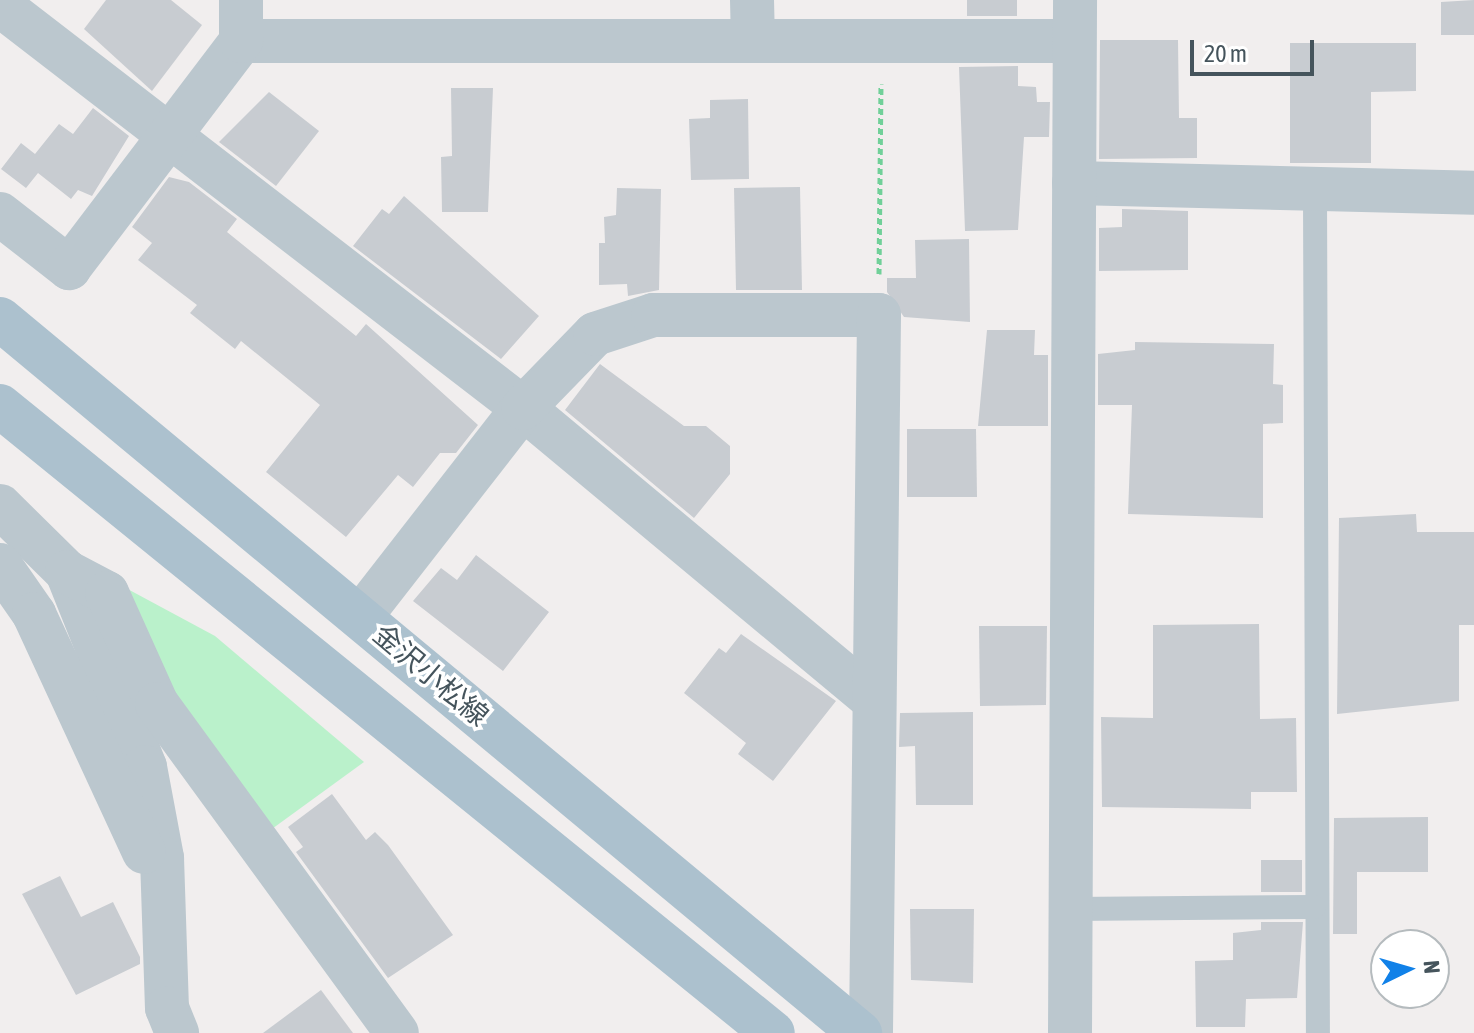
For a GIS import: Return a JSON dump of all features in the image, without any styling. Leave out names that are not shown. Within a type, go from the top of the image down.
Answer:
[{"type":"main road","name":"金沢小松線","points":[[0,319],[860,1033]]},
{"type":"main road","points":[[0,406],[773,1033]]},
{"type":"street","points":[[0,5],[168,138],[523,408],[873,700]]},
{"type":"street","points":[[0,214],[69,268],[168,138],[241,21],[752,20],[881,43],[1074,20],[1070,1033]]},
{"type":"street","points":[[1074,183],[1315,194],[1474,193]]},
{"type":"street","points":[[361,616],[523,408],[595,334],[653,315],[879,315],[871,1033]]},
{"type":"street","points":[[0,506],[67,572],[107,593],[157,704],[397,1033]]},
{"type":"street","points":[[0,565],[34,614],[163,894]]},
{"type":"street","points":[[67,572],[145,767],[163,894],[161,1025]]},
{"type":"lane","points":[[1315,194],[1314,907],[1318,1033]]},
{"type":"lane","points":[[1071,909],[1314,907]]},
{"type":"path","points":[[879,315],[881,43]]},
{"type":"green space","points":[[122,586],[215,636],[364,762],[265,834],[161,684]]},
{"type":"building","points":[[106,0],[171,0],[202,25],[152,91],[84,29]]},
{"type":"building","points":[[967,0],[1017,0],[1017,16],[967,16]]},
{"type":"building","points":[[1474,0],[1474,35],[1441,35],[1441,2]]},
{"type":"building","points":[[1100,40],[1178,40],[1179,118],[1197,118],[1197,158],[1099,159]]},
{"type":"building","points":[[1290,43],[1416,43],[1416,91],[1371,92],[1371,163],[1290,163]]},
{"type":"building","points":[[1018,66],[1018,86],[1036,87],[1037,102],[1050,102],[1049,137],[1024,137],[1018,230],[965,231],[959,67]]},
{"type":"building","points":[[451,88],[493,88],[488,212],[442,212],[441,157],[452,156]]},
{"type":"building","points":[[269,92],[319,131],[276,186],[219,142]]},
{"type":"building","points":[[748,99],[749,179],[691,180],[689,119],[710,118],[710,100]]},
{"type":"building","points":[[93,108],[129,136],[92,196],[78,190],[71,199],[38,173],[26,188],[1,169],[21,143],[35,154],[59,124],[73,134]]},
{"type":"building","points":[[169,177],[189,182],[237,219],[227,232],[356,336],[366,324],[478,425],[456,453],[440,453],[413,487],[398,475],[346,537],[266,472],[320,405],[241,341],[235,349],[190,313],[197,305],[138,260],[152,243],[132,227]]},
{"type":"building","points":[[800,187],[802,290],[736,290],[734,188]]},
{"type":"building","points":[[617,188],[661,189],[659,290],[628,296],[627,284],[599,285],[599,243],[605,243],[604,217],[616,215]]},
{"type":"building","points":[[404,196],[539,316],[501,359],[353,246],[382,209],[389,214]]},
{"type":"building","points":[[1122,209],[1188,211],[1188,270],[1099,271],[1099,228],[1122,227]]},
{"type":"building","points":[[969,239],[970,322],[904,317],[887,292],[887,278],[916,278],[915,240]]},
{"type":"building","points":[[987,330],[1035,330],[1034,355],[1048,355],[1048,426],[978,426]]},
{"type":"building","points":[[1135,342],[1274,344],[1273,384],[1283,385],[1283,423],[1263,424],[1263,518],[1128,514],[1132,405],[1098,405],[1098,354],[1135,350]]},
{"type":"building","points":[[600,364],[684,426],[706,426],[730,446],[730,474],[694,518],[565,410]]},
{"type":"building","points":[[907,429],[976,429],[977,497],[907,497]]},
{"type":"building","points":[[1416,514],[1417,532],[1474,532],[1474,625],[1459,625],[1459,701],[1337,714],[1339,518]]},
{"type":"building","points":[[476,555],[549,612],[503,671],[413,601],[441,568],[457,580]]},
{"type":"building","points":[[1259,624],[1260,719],[1296,718],[1297,792],[1251,792],[1251,809],[1102,807],[1101,717],[1153,718],[1153,625]]},
{"type":"building","points":[[979,626],[1047,626],[1046,705],[980,706]]},
{"type":"building","points":[[741,634],[836,701],[773,781],[738,754],[746,743],[684,693],[719,648],[726,653]]},
{"type":"building","points":[[973,712],[973,805],[916,805],[915,746],[899,747],[900,713]]},
{"type":"building","points":[[332,794],[366,840],[375,832],[388,845],[453,935],[388,978],[296,852],[303,847],[288,827]]},
{"type":"building","points":[[1428,817],[1428,872],[1357,872],[1357,934],[1333,934],[1334,818]]},
{"type":"building","points":[[1261,860],[1302,860],[1302,892],[1261,892]]},
{"type":"building","points":[[60,876],[81,917],[113,902],[140,957],[140,964],[76,995],[22,894]]},
{"type":"building","points":[[910,909],[974,909],[973,983],[911,980]]},
{"type":"building","points":[[1261,922],[1303,922],[1297,998],[1246,999],[1245,1027],[1196,1027],[1195,961],[1233,960],[1233,933],[1261,930]]},
{"type":"building","points":[[321,990],[353,1033],[263,1033]]}]
